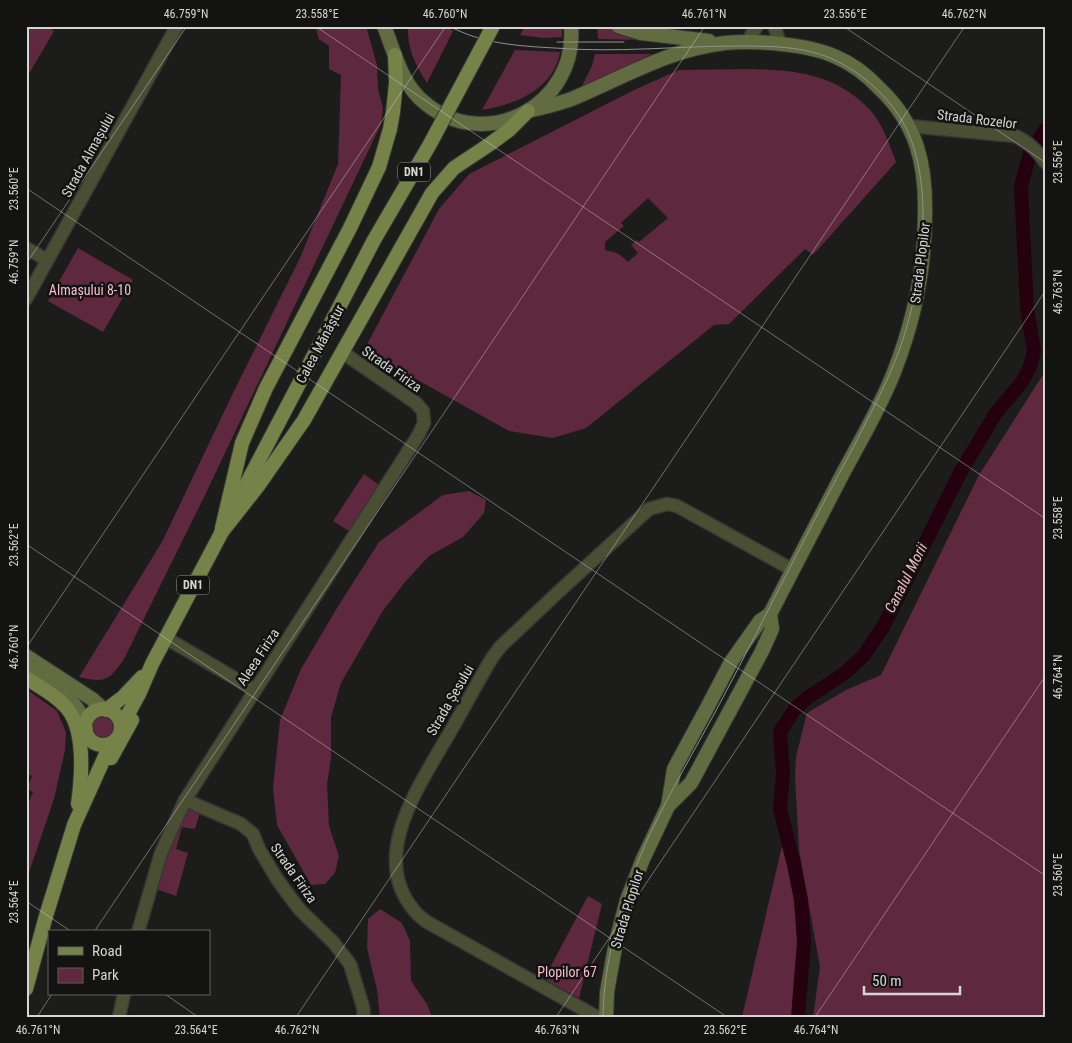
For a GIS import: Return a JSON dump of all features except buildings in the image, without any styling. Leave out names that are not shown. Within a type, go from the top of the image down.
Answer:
[{"type":"main road","points":[[384,26],[400,68],[414,92],[429,106],[447,117],[474,124],[488,124],[509,120],[528,111]]},
{"type":"main road","points":[[221,533],[242,443],[266,388],[350,228],[379,166],[392,121],[396,83],[394,26]]},
{"type":"main road","name":"Calea Mănăștur","points":[[77,818],[111,743],[118,737],[121,727],[139,694],[155,658],[374,240],[430,144],[493,26]]},
{"type":"main road","points":[[221,533],[296,433],[432,193],[454,168],[509,130],[528,111],[543,100],[556,85],[565,69],[570,50],[571,26]]},
{"type":"main road","name":"Strada Plopilor","points":[[618,26],[641,34],[724,43]]},
{"type":"main road","name":"Strada Plopilor","points":[[528,111],[573,98],[672,54],[691,48],[747,42],[781,45],[816,50],[844,61],[869,78],[895,105],[909,126],[922,163],[925,204],[922,270],[912,320],[894,372],[886,391],[770,614],[760,621],[732,662],[674,769],[668,806],[643,859],[620,922],[609,978],[606,1017]]},
{"type":"main road","name":"Strada Plopilor","points":[[668,806],[691,783],[718,733],[772,629],[770,614]]},
{"type":"main road","points":[[26,656],[92,699],[104,709],[117,715],[121,727]]},
{"type":"main road","points":[[77,818],[135,714],[155,658]]},
{"type":"main road","name":"Calea Mănăștur","points":[[26,989],[46,916],[77,818],[87,769],[87,722],[90,715],[123,697],[141,678],[155,658]]},
{"type":"main road","points":[[26,671],[73,703],[78,710],[86,731],[95,743],[102,745],[111,743]]},
{"type":"main road","points":[[26,678],[62,703],[71,713],[74,721],[79,742],[81,767],[77,818]]},
{"type":"street","name":"Strada Almașului","points":[[26,300],[177,26]]},
{"type":"street","points":[[747,42],[757,26]]},
{"type":"street","points":[[774,26],[781,45]]},
{"type":"street","name":"Strada Rozelor","points":[[909,126],[1015,136],[1023,140],[1043,159]]},
{"type":"street","points":[[26,248],[47,260]]},
{"type":"street","name":"Strada Firiza","points":[[342,352],[416,403],[423,410]]},
{"type":"street","name":"Aleea Firiza","points":[[139,930],[161,853],[185,800],[419,434],[424,423],[423,410]]},
{"type":"street","name":"Strada Șesului","points":[[597,1017],[427,922],[412,909],[396,873],[396,848],[402,821],[417,787],[500,647],[650,509],[666,504],[677,506],[793,570]]},
{"type":"street","points":[[166,638],[255,690]]},
{"type":"street","name":"Strada Firiza","points":[[185,800],[241,824],[253,834],[259,849],[290,897],[300,910],[334,943],[350,964],[357,984],[364,1017]]},
{"type":"street","points":[[119,1017],[124,996]]},
{"type":"green space","points":[[26,26],[46,26],[54,31],[30,72],[26,69]]},
{"type":"green space","points":[[315,26],[366,26],[377,65],[378,89],[383,108],[381,124],[206,493],[124,659],[110,676],[101,680],[79,677],[162,542],[300,258],[338,164],[341,75],[329,69],[329,46],[319,39]]},
{"type":"green space","points":[[408,26],[445,26],[453,31],[427,83],[413,56],[409,42]]},
{"type":"green space","points":[[525,26],[562,26],[562,37],[544,38],[520,35]]},
{"type":"green space","points":[[597,26],[609,26],[644,40],[598,39]]},
{"type":"green space","points":[[515,50],[560,52],[550,76],[531,93],[507,104],[482,110]]},
{"type":"green space","points":[[595,54],[652,54],[581,88],[592,66]]},
{"type":"green space","points":[[751,69],[784,71],[800,73],[830,82],[857,98],[875,116],[885,134],[896,162],[813,255],[805,249],[729,324],[714,325],[586,428],[553,438],[509,431],[364,350],[439,209],[469,174],[634,90],[679,70]],"holes":[[[648,198],[668,218],[639,242],[637,240],[631,245],[638,253],[628,262],[618,254],[605,250],[605,242],[624,226],[621,223]]]},
{"type":"green space","name":"Almașului 8-10","points":[[78,248],[133,280],[103,332],[48,301]]},
{"type":"green space","points":[[1046,370],[1046,1017],[813,1017],[820,967],[799,850],[795,777],[796,757],[807,713],[846,690],[881,675],[979,475]]},
{"type":"green space","points":[[364,474],[379,485],[349,531],[333,521]]},
{"type":"green space","points":[[469,491],[486,500],[484,513],[463,537],[429,556],[405,582],[382,612],[341,683],[331,717],[331,759],[327,784],[329,826],[339,856],[335,873],[325,884],[311,885],[277,825],[273,788],[280,720],[301,669],[379,542],[443,495]]},
{"type":"green space","points":[[26,689],[57,711],[66,732],[65,750],[54,799],[26,881],[26,810],[33,792],[27,789],[32,776],[26,773]]},
{"type":"green space","points":[[104,713],[114,717],[118,727],[114,737],[104,741],[94,737],[90,727],[94,717]]},
{"type":"green space","points":[[184,808],[200,812],[195,829],[182,827],[176,849],[188,853],[176,896],[156,889]]},
{"type":"green space","points":[[782,846],[787,849],[801,941],[796,1017],[742,1017]]},
{"type":"green space","name":"Plopilor 67","points":[[588,896],[602,904],[579,998],[544,979]]},
{"type":"green space","points":[[380,909],[402,923],[410,941],[411,981],[427,1004],[432,1017],[380,1017],[377,990],[367,948],[368,919]]},
{"type":"waterway","name":"Canalul Morii","points":[[798,1017],[804,942],[801,900],[780,809],[783,774],[780,732],[794,710],[807,698],[845,673],[864,655],[883,627],[961,471],[996,413],[1022,382],[1030,367],[1034,351],[1027,309],[1021,186],[1030,153],[1046,129]]},
{"type":"tram line","points":[[449,26],[474,37],[528,46],[601,50],[765,46],[792,48],[819,54],[844,65],[871,84],[887,99],[905,126],[915,150],[920,177],[923,206],[919,266],[908,323],[900,348],[854,446],[650,834],[624,900],[611,946],[604,993],[603,1017]]},
{"type":"tram line","points":[[557,42],[624,42]]}]
